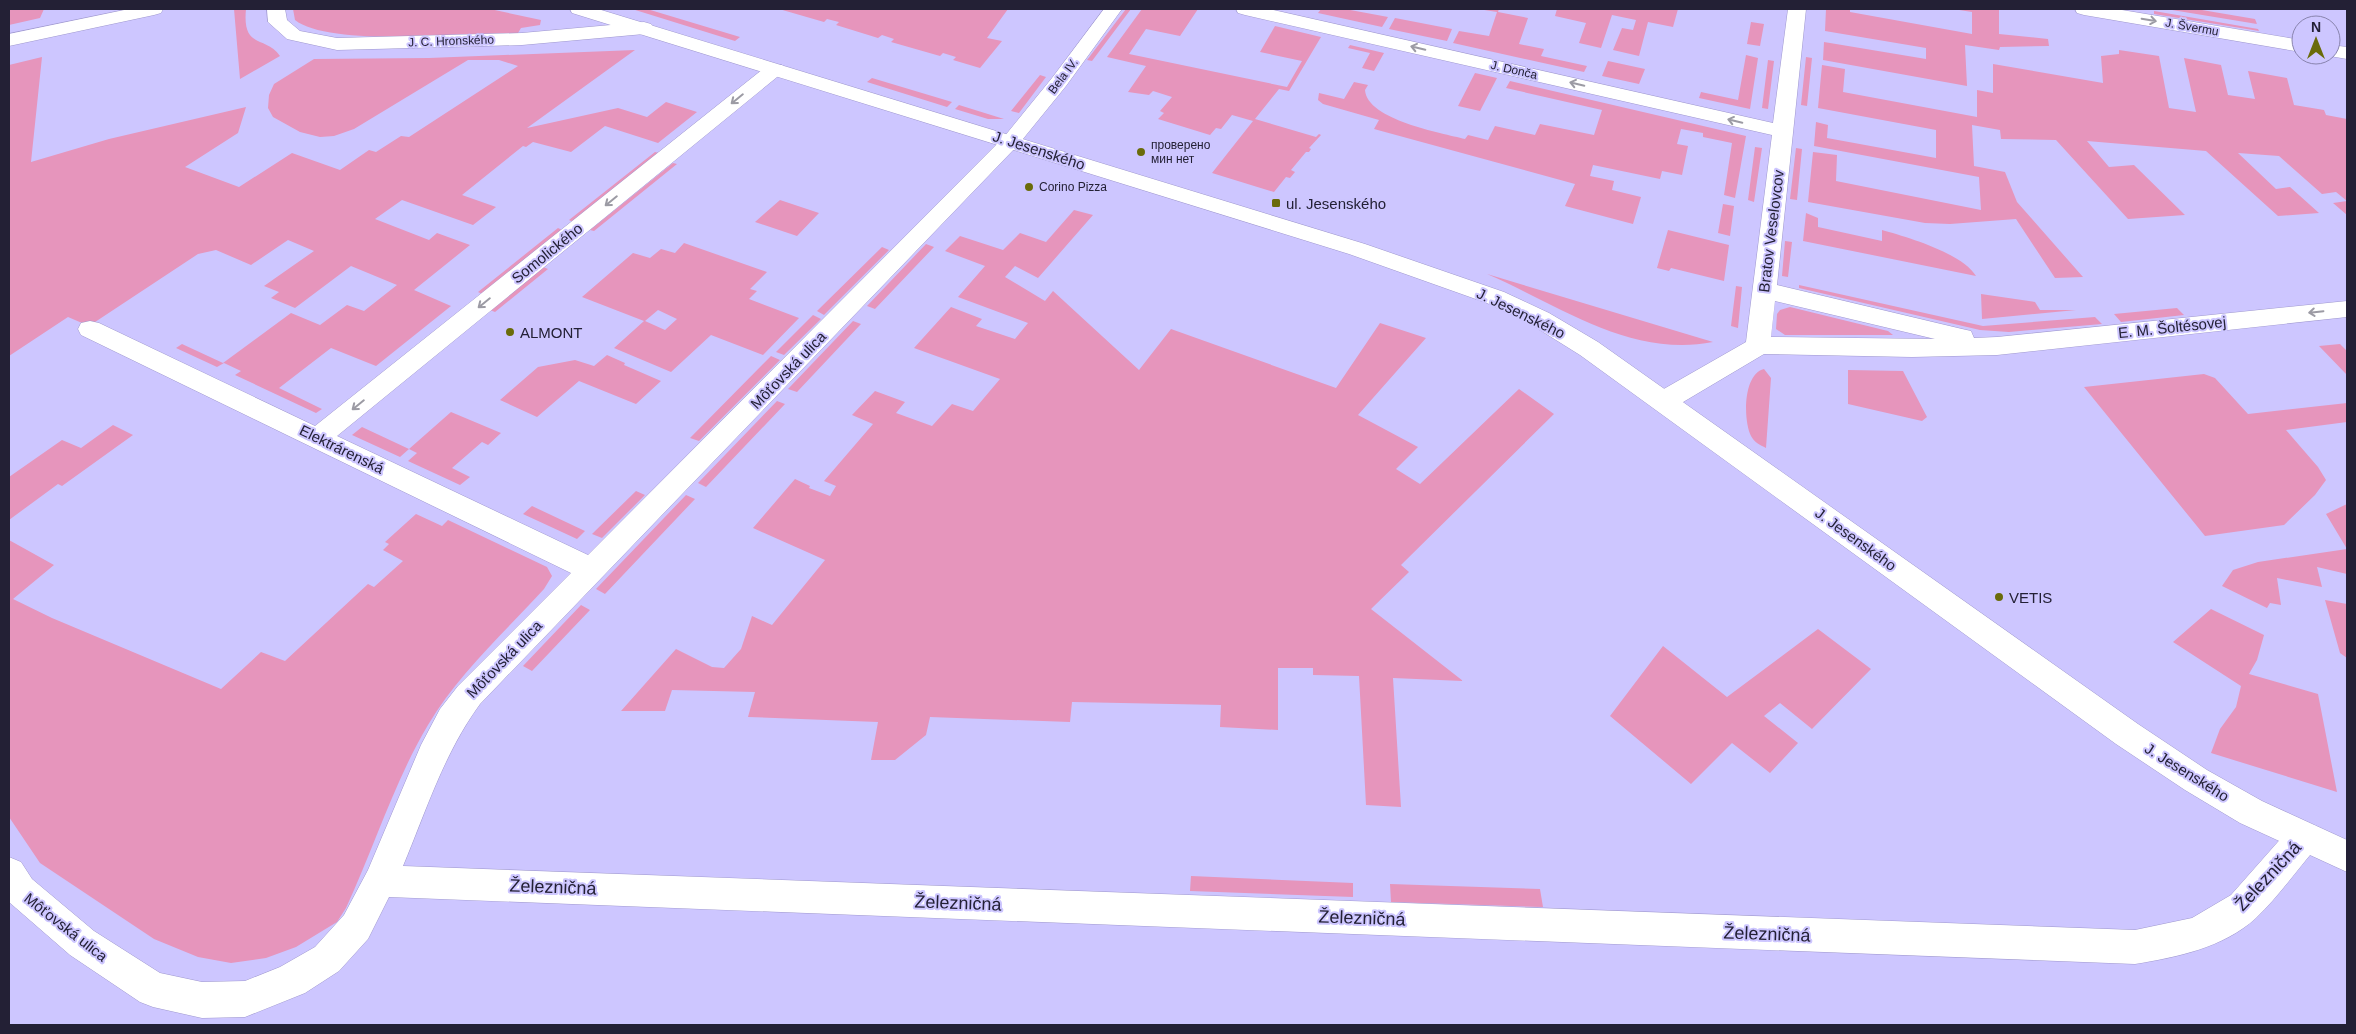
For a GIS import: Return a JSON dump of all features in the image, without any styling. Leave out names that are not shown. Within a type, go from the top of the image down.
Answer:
[{"type":"street","points":[[9,40],[154,9]]},
{"type":"street","name":"J. C. Hronského","points":[[276,9],[278,22],[294,35],[337,44],[522,39],[644,28]]},
{"type":"street","name":"J. Jesenského","points":[[579,9],[1365,252],[1475,289],[1515,307],[1562,332],[1613,364],[2128,734],[2204,784],[2251,812],[2347,856]]},
{"type":"street","name":"Bela IV.","points":[[1011,141],[1059,82],[1114,9]]},
{"type":"street","name":"J. Donča","points":[[1245,9],[1782,131]]},
{"type":"street","name":"Bratov Veselovcov","points":[[1758,345],[1797,9]]},
{"type":"street","name":"J. Švermu","points":[[2084,9],[2291,44]]},
{"type":"street","name":"Somolického","points":[[318,437],[775,69]]},
{"type":"street","name":"Môťovská ulica","points":[[9,873],[20,890],[82,943],[153,989],[202,1000],[245,999],[292,980],[327,959],[356,927],[380,881],[437,745],[451,718],[469,695],[1011,141]]},
{"type":"street","name":"E. M. Šoltésovej","points":[[1764,290],[1997,346]]},
{"type":"street","name":"E. M. Šoltésovej","points":[[1758,345],[1912,348],[1997,346],[2347,309]]},
{"type":"street","name":"Elektrárenská","points":[[90,329],[592,570]]},
{"type":"street","points":[[1664,401],[1751,352],[1758,345]]},
{"type":"street","name":"Železničná","points":[[380,881],[2135,947],[2178,940],[2199,933],[2220,922],[2242,907],[2304,837]]},
{"type":"shaded area","points":[[9,9],[44,9],[40,18],[9,25]]},
{"type":"shaded area","points":[[234,9],[246,9],[246,22],[251,36],[274,50],[280,56],[240,79]]},
{"type":"shaded area","points":[[293,9],[490,9],[541,20],[540,25],[521,28],[518,33],[401,37],[368,36],[337,34],[312,28],[295,20]]},
{"type":"shaded area","points":[[632,9],[647,9],[740,37],[735,41]]},
{"type":"shaded area","points":[[779,9],[1008,9],[987,38],[1002,41],[980,68],[953,60],[956,57],[943,53],[940,56],[891,42],[894,39],[882,35],[878,38],[836,25],[839,22],[827,19],[824,22]]},
{"type":"shaded area","points":[[1126,9],[1131,9],[1092,61],[1087,60]]},
{"type":"shaded area","points":[[1142,9],[1198,9],[1180,36],[1146,29],[1129,54],[1287,87],[1302,61],[1260,52],[1275,26],[1321,37],[1289,91],[1279,89],[1255,119],[1316,137],[1319,134],[1321,135],[1309,148],[1311,149],[1309,152],[1306,152],[1291,170],[1295,172],[1290,178],[1286,177],[1274,192],[1212,173],[1253,121],[1232,115],[1221,129],[1216,128],[1210,135],[1158,119],[1164,113],[1160,111],[1172,97],[1153,91],[1149,95],[1128,92],[1146,66],[1107,57]]},
{"type":"shaded area","points":[[1321,9],[1345,9],[1388,17],[1382,27],[1318,13]]},
{"type":"shaded area","points":[[1478,9],[1499,9],[1498,12],[1528,18],[1519,44],[1544,49],[1541,56],[1587,66],[1584,72],[1453,43],[1459,31],[1489,36],[1497,12]]},
{"type":"shaded area","points":[[1557,9],[1678,9],[1673,27],[1648,22],[1639,56],[1613,50],[1622,28],[1633,30],[1636,20],[1612,15],[1601,48],[1579,43],[1586,23],[1555,16]]},
{"type":"shaded area","points":[[1826,9],[1850,9],[1850,12],[1972,34],[1972,12],[1953,9],[1999,9],[1999,34],[2048,39],[2049,46],[2000,47],[1999,50],[1965,45],[1967,86],[1823,60],[1824,42],[1926,59],[1926,48],[1825,31]]},
{"type":"shaded area","points":[[2166,9],[2196,9],[2255,19],[2257,24]]},
{"type":"shaded area","points":[[2154,11],[2258,29],[2259,31],[2154,14]]},
{"type":"shaded area","points":[[1395,18],[1452,29],[1447,41],[1389,29]]},
{"type":"shaded area","points":[[1751,22],[1764,24],[1760,46],[1747,44]]},
{"type":"shaded area","points":[[1350,45],[1384,53],[1374,71],[1362,68],[1370,53],[1348,48]]},
{"type":"shaded area","points":[[635,50],[527,128],[618,108],[647,117],[666,102],[697,112],[658,143],[605,126],[571,152],[533,142],[526,147],[523,146],[462,195],[496,207],[473,225],[402,200],[375,219],[429,240],[437,233],[470,245],[414,290],[451,306],[376,366],[331,348],[279,388],[322,409],[316,413],[235,375],[241,371],[224,363],[217,367],[176,348],[182,344],[223,363],[291,313],[320,325],[347,305],[364,311],[397,285],[351,266],[295,308],[271,298],[279,292],[264,286],[314,251],[288,240],[251,265],[216,250],[198,254],[89,326],[68,317],[9,356],[9,65],[42,57],[31,162],[109,139],[246,107],[238,133],[185,167],[239,187],[292,153],[340,170],[369,150],[376,152],[401,136],[409,137],[518,66],[499,60],[468,60],[354,129],[334,136],[320,137],[300,132],[273,117],[268,108],[269,95],[274,84],[314,59],[429,58]]},
{"type":"shaded area","points":[[2119,50],[2159,56],[2169,108],[2196,112],[2184,58],[2221,65],[2228,95],[2255,99],[2248,71],[2287,78],[2294,105],[2324,110],[2326,115],[2347,119],[2347,201],[2336,192],[2322,194],[2279,156],[2238,153],[2276,189],[2290,187],[2319,213],[2278,216],[2206,151],[2087,141],[2109,167],[2134,165],[2185,215],[2128,219],[2056,140],[2001,139],[2000,130],[1972,125],[1974,166],[2005,172],[2017,202],[2083,277],[2055,278],[2016,219],[1950,224],[1925,223],[1808,202],[1813,152],[1837,155],[1836,181],[1981,210],[1979,177],[1814,146],[1816,122],[1828,125],[1827,138],[1936,158],[1936,130],[1818,108],[1822,65],[1845,69],[1843,92],[1977,117],[1977,90],[1993,93],[1993,64],[2103,83],[2101,56],[2119,54]]},
{"type":"shaded area","points":[[1746,55],[1758,58],[1750,109],[1699,98],[1701,92],[1738,100]]},
{"type":"shaded area","points":[[1806,57],[1812,58],[1807,106],[1801,105]]},
{"type":"shaded area","points":[[1768,60],[1774,61],[1768,109],[1762,108]]},
{"type":"shaded area","points":[[1608,61],[1645,69],[1639,84],[1602,76]]},
{"type":"shaded area","points":[[1475,73],[1497,78],[1480,111],[1458,106]]},
{"type":"shaded area","points":[[1040,75],[1046,77],[1019,113],[1011,111]]},
{"type":"shaded area","points":[[872,78],[952,102],[947,107],[867,82]]},
{"type":"shaded area","points":[[1510,81],[1746,136],[1735,198],[1724,195],[1732,143],[1703,137],[1703,133],[1681,129],[1677,144],[1688,146],[1682,175],[1662,171],[1660,179],[1593,165],[1590,176],[1614,181],[1612,190],[1641,197],[1633,224],[1565,206],[1575,184],[1374,129],[1379,120],[1323,104],[1318,100],[1319,93],[1344,99],[1354,82],[1368,85],[1365,90],[1369,100],[1378,109],[1391,117],[1407,124],[1465,139],[1468,135],[1488,140],[1495,126],[1535,135],[1540,124],[1594,135],[1602,110],[1506,88]]},
{"type":"shaded area","points":[[959,105],[1004,119],[988,119],[955,109]]},
{"type":"shaded area","points":[[1755,147],[1762,148],[1754,202],[1748,200]]},
{"type":"shaded area","points":[[1796,148],[1802,149],[1797,200],[1790,199]]},
{"type":"shaded area","points":[[655,152],[659,153],[573,222],[569,220]]},
{"type":"shaded area","points":[[673,163],[677,164],[594,231],[590,230]]},
{"type":"shaded area","points":[[780,200],[819,213],[797,236],[755,222]]},
{"type":"shaded area","points":[[2347,201],[2347,215],[2333,203]]},
{"type":"shaded area","points":[[1723,204],[1734,206],[1730,236],[1718,233]]},
{"type":"shaded area","points":[[1074,210],[1093,215],[1038,278],[1015,266],[1005,277],[1045,301],[1053,291],[1139,370],[1171,329],[1336,388],[1380,323],[1426,338],[1358,415],[1418,447],[1396,469],[1420,484],[1519,389],[1554,414],[1401,565],[1409,572],[1371,609],[1463,681],[1393,678],[1401,807],[1366,805],[1359,676],[1313,675],[1313,668],[1278,668],[1278,730],[1220,727],[1221,705],[1072,702],[1070,722],[930,717],[926,735],[895,760],[871,760],[878,722],[748,717],[755,692],[672,690],[665,711],[621,711],[676,649],[712,667],[724,668],[741,649],[752,616],[772,625],[825,560],[753,528],[795,479],[810,486],[809,488],[830,496],[836,486],[824,481],[873,424],[852,415],[875,391],[905,402],[896,413],[932,426],[952,404],[973,411],[1000,379],[914,348],[951,307],[982,319],[976,326],[1015,339],[1028,323],[958,297],[985,266],[945,251],[960,236],[1003,250],[1020,233],[1046,242]]},
{"type":"shaded area","points":[[1806,213],[1818,218],[1818,227],[1882,241],[1882,230],[1933,247],[1959,260],[1976,276],[1803,241]]},
{"type":"shaded area","points":[[558,228],[562,230],[482,294],[478,292]]},
{"type":"shaded area","points":[[1668,230],[1729,245],[1724,281],[1671,268],[1669,271],[1657,268]]},
{"type":"shaded area","points":[[1785,241],[1792,242],[1788,277],[1782,276]]},
{"type":"shaded area","points":[[684,243],[767,272],[750,289],[757,291],[749,299],[799,318],[763,355],[711,335],[671,372],[614,348],[644,321],[582,297],[633,253],[650,258],[661,249],[675,253]],"holes":[[[658,310],[677,319],[665,330],[645,321]]]},
{"type":"shaded area","points":[[926,244],[934,247],[875,309],[867,306]]},
{"type":"shaded area","points":[[882,247],[889,250],[824,315],[817,311]]},
{"type":"shaded area","points":[[543,267],[548,269],[495,312],[490,310]]},
{"type":"shaded area","points":[[1487,274],[1713,342],[1682,345],[1624,336],[1596,326]]},
{"type":"shaded area","points":[[1799,285],[1983,326],[2095,317],[2102,324],[2009,332],[1980,330],[1799,288]]},
{"type":"shaded area","points":[[1736,286],[1742,287],[1738,328],[1731,326]]},
{"type":"shaded area","points":[[1981,294],[2035,302],[2040,310],[2076,310],[1982,319]]},
{"type":"shaded area","points":[[1790,307],[1888,331],[1893,335],[1785,335],[1776,329],[1777,314],[1780,310]]},
{"type":"shaded area","points":[[2177,308],[2184,315],[2121,322],[2114,314]]},
{"type":"shaded area","points":[[813,315],[821,319],[784,355],[776,352]]},
{"type":"shaded area","points":[[853,321],[861,324],[797,392],[788,389]]},
{"type":"shaded area","points":[[2340,344],[2347,351],[2347,375],[2319,346]]},
{"type":"shaded area","points":[[607,355],[625,363],[624,365],[661,381],[636,404],[579,381],[537,417],[500,400],[538,367],[575,360],[594,366]]},
{"type":"shaded area","points":[[771,356],[780,360],[699,441],[690,438]]},
{"type":"shaded area","points":[[1764,369],[1771,378],[1766,448],[1755,442],[1751,436],[1748,429],[1746,409],[1752,379]]},
{"type":"shaded area","points":[[1848,370],[1903,371],[1927,417],[1922,421],[1848,404]]},
{"type":"shaded area","points":[[2204,374],[2215,378],[2248,414],[2347,403],[2347,422],[2286,430],[2318,467],[2326,480],[2315,495],[2284,525],[2205,536],[2084,387]]},
{"type":"shaded area","points":[[777,401],[785,404],[706,487],[698,483]]},
{"type":"shaded area","points":[[451,412],[501,433],[488,445],[482,442],[452,468],[470,477],[460,485],[408,461],[417,453],[409,449]]},
{"type":"shaded area","points":[[113,425],[133,435],[62,486],[58,484],[9,520],[9,477],[62,440],[81,448]]},
{"type":"shaded area","points":[[362,427],[409,449],[400,457],[352,435]]},
{"type":"shaded area","points":[[636,491],[645,495],[602,538],[592,534]]},
{"type":"shaded area","points":[[686,495],[695,499],[605,594],[596,589]]},
{"type":"shaded area","points":[[2347,504],[2347,549],[2326,514]]},
{"type":"shaded area","points":[[532,506],[585,531],[577,539],[523,514]]},
{"type":"shaded area","points":[[416,514],[442,526],[448,520],[547,567],[552,576],[544,589],[467,671],[428,725],[405,769],[346,908],[337,922],[296,947],[266,958],[231,963],[198,957],[154,939],[40,863],[9,817],[9,540],[54,565],[13,599],[52,618],[221,689],[261,652],[285,661],[368,584],[374,587],[403,561],[383,550],[389,544],[385,542]]},
{"type":"shaded area","points":[[2347,549],[2347,574],[2317,567],[2322,587],[2277,578],[2281,605],[2270,603],[2267,608],[2222,586],[2233,570],[2258,562]]},
{"type":"shaded area","points":[[2325,600],[2347,604],[2347,658],[2340,653]]},
{"type":"shaded area","points":[[581,605],[590,610],[532,671],[523,666]]},
{"type":"shaded area","points":[[2211,609],[2264,635],[2257,660],[2249,674],[2318,694],[2337,792],[2211,753],[2220,729],[2236,707],[2241,686],[2173,642]]},
{"type":"shaded area","points":[[1818,629],[1871,669],[1812,729],[1780,703],[1764,716],[1798,743],[1770,773],[1732,743],[1691,784],[1610,716],[1663,646],[1727,697]]},
{"type":"shaded area","points":[[1191,876],[1353,883],[1353,897],[1190,891]]},
{"type":"shaded area","points":[[1390,884],[1540,889],[1543,907],[1391,902]]},
{"type":"place","name":"проверено мин нет","points":[[1141,152]]},
{"type":"place","name":"Corino Pizza","points":[[1029,187]]},
{"type":"place","name":"ul. Jesenského","points":[[1276,203]]},
{"type":"place","name":"ALMONT","points":[[510,332]]},
{"type":"place","name":"VETIS","points":[[1999,597]]}]
